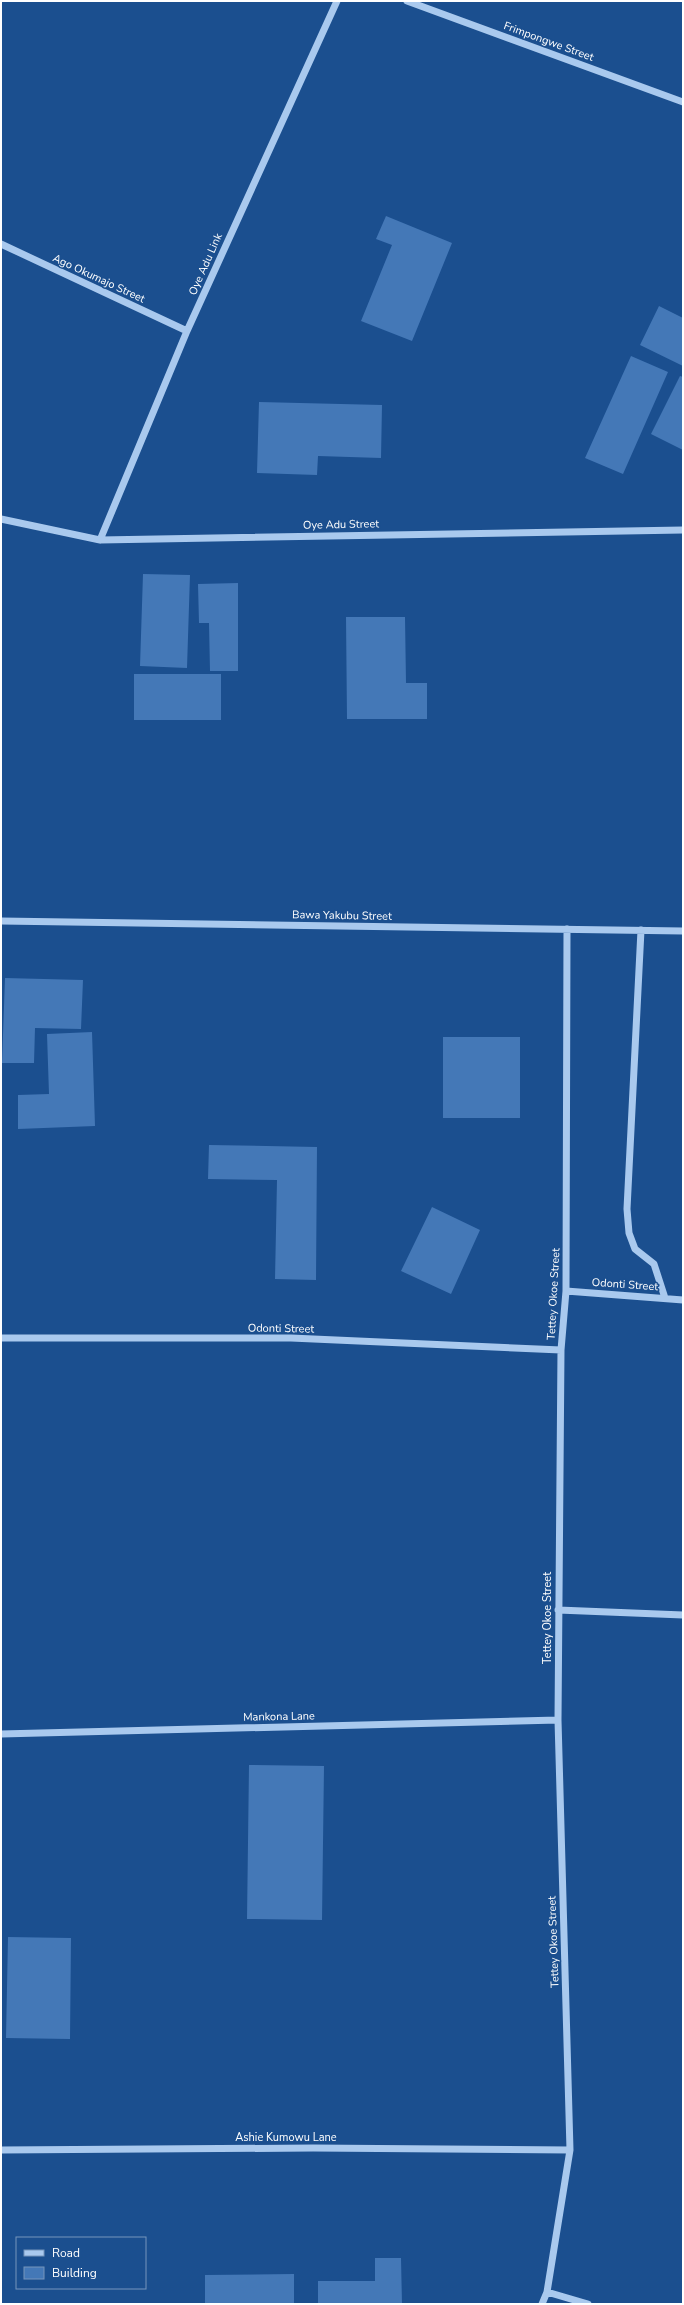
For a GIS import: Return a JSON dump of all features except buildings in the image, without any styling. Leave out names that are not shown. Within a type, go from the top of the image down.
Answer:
[{"type":"street","name":"Oye Adu Link","points":[[100,540],[187,331],[337,1]]},
{"type":"street","name":"Frimpongwe Street","points":[[408,1],[683,102]]},
{"type":"street","name":"Ago Okumajo Street","points":[[1,244],[187,331]]},
{"type":"street","name":"Oye Adu Street","points":[[1,519],[100,540],[683,530]]},
{"type":"street","name":"Bawa Yakubu Street","points":[[1,921],[683,931]]},
{"type":"street","name":"Tettey Okoe Street","points":[[542,2304],[547,2292],[570,2150],[558,1720],[561,1350],[566,1291],[567,929]]},
{"type":"street","points":[[642,930],[628,1209],[629,1233],[635,1249],[654,1264],[665,1298]]},
{"type":"street","name":"Odonti Street","points":[[566,1291],[683,1300]]},
{"type":"street","name":"Odonti Street","points":[[1,1338],[291,1338],[561,1350]]},
{"type":"street","points":[[558,1610],[683,1615]]},
{"type":"street","name":"Mankona Lane","points":[[1,1734],[558,1720]]},
{"type":"street","name":"Ashie Kumowu Lane","points":[[1,2150],[312,2148],[570,2150]]},
{"type":"street","points":[[547,2292],[588,2304]]}]
